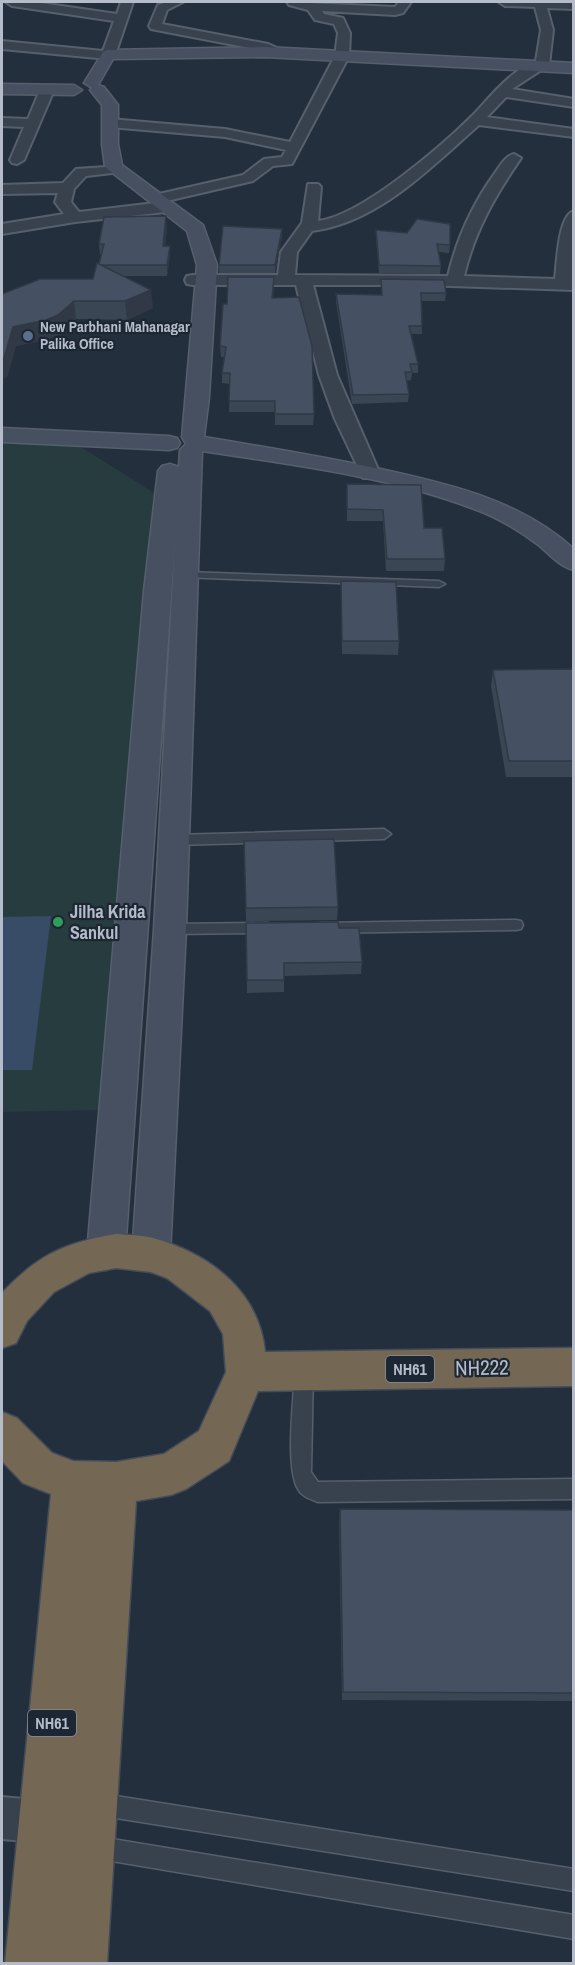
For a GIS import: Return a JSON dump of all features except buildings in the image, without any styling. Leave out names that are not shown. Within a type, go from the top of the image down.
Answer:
[{"type":"highway","points":[[2,1330],[13,1308],[40,1280],[82,1257],[116,1251],[151,1255],[180,1265],[224,1298],[243,1331],[246,1372],[214,1446],[171,1474],[94,1483],[39,1468],[2,1432]]},
{"type":"highway","name":"NH222","points":[[246,1372],[573,1367]]},
{"type":"highway","name":"NH61","points":[[31,1964],[22,1820],[94,1483]]},
{"type":"highway","name":"NH61","points":[[81,1964],[91,1825],[94,1483]]},
{"type":"street","points":[[12,2],[121,18]]},
{"type":"street","points":[[2,89],[74,90],[86,93],[95,86],[127,2]]},
{"type":"street","points":[[177,2],[162,8],[155,26],[282,53]]},
{"type":"street","points":[[293,2],[313,7],[332,6],[394,11],[399,10],[405,2]]},
{"type":"street","points":[[505,2],[573,5]]},
{"type":"street","points":[[310,225],[332,224],[360,210],[420,169],[476,120],[501,92],[539,65],[547,30],[543,3]]},
{"type":"street","points":[[2,229],[161,203],[252,176],[269,162],[287,161],[342,56],[345,38],[340,23],[319,17],[313,7]]},
{"type":"street","points":[[2,45],[108,55],[282,53],[573,68]]},
{"type":"street","points":[[95,86],[110,105],[110,144],[116,169],[196,229],[202,258],[207,265],[199,280],[198,397],[184,443],[157,591],[106,1252]]},
{"type":"street","points":[[17,160],[47,90]]},
{"type":"street","points":[[501,92],[573,102]]},
{"type":"street","points":[[476,120],[573,133]]},
{"type":"street","points":[[2,122],[33,123]]},
{"type":"street","points":[[110,123],[225,133],[294,147]]},
{"type":"street","points":[[455,281],[462,247],[472,221],[487,193],[514,158]]},
{"type":"street","points":[[75,217],[63,202],[67,188],[81,172],[116,169]]},
{"type":"street","points":[[313,187],[310,225],[289,252],[295,280],[328,375],[370,474]]},
{"type":"street","points":[[2,189],[67,188]]},
{"type":"street","points":[[199,280],[455,281],[568,285],[573,216]]},
{"type":"street","points":[[2,435],[184,443],[370,474],[454,492],[486,503],[512,516],[561,550],[573,563]]},
{"type":"street","points":[[151,1255],[170,929],[186,575],[184,443]]},
{"type":"street","points":[[138,858],[174,849]]},
{"type":"street","points":[[22,1820],[91,1825]]},
{"type":"lane","points":[[186,575],[439,584]]},
{"type":"lane","points":[[174,849],[384,834]]},
{"type":"lane","points":[[301,928],[516,926]]},
{"type":"lane","points":[[170,929],[278,928]]},
{"type":"lane","points":[[304,1371],[301,1472],[304,1483],[318,1492],[573,1489]]},
{"type":"lane","points":[[91,1825],[573,1880]]},
{"type":"lane","points":[[91,1825],[573,1928]]},
{"type":"green space","name":"Jilha Krida Sankul","points":[[2,443],[76,444],[156,494],[98,1110],[2,1112]]},
{"type":"water","points":[[51,916],[32,1070],[2,1070],[2,917]]},
{"type":"place","name":"New Parbhani Mahanagar Palika Office","points":[[28,336]]},
{"type":"place","name":"Jilha Krida Sankul","points":[[58,922]]}]
